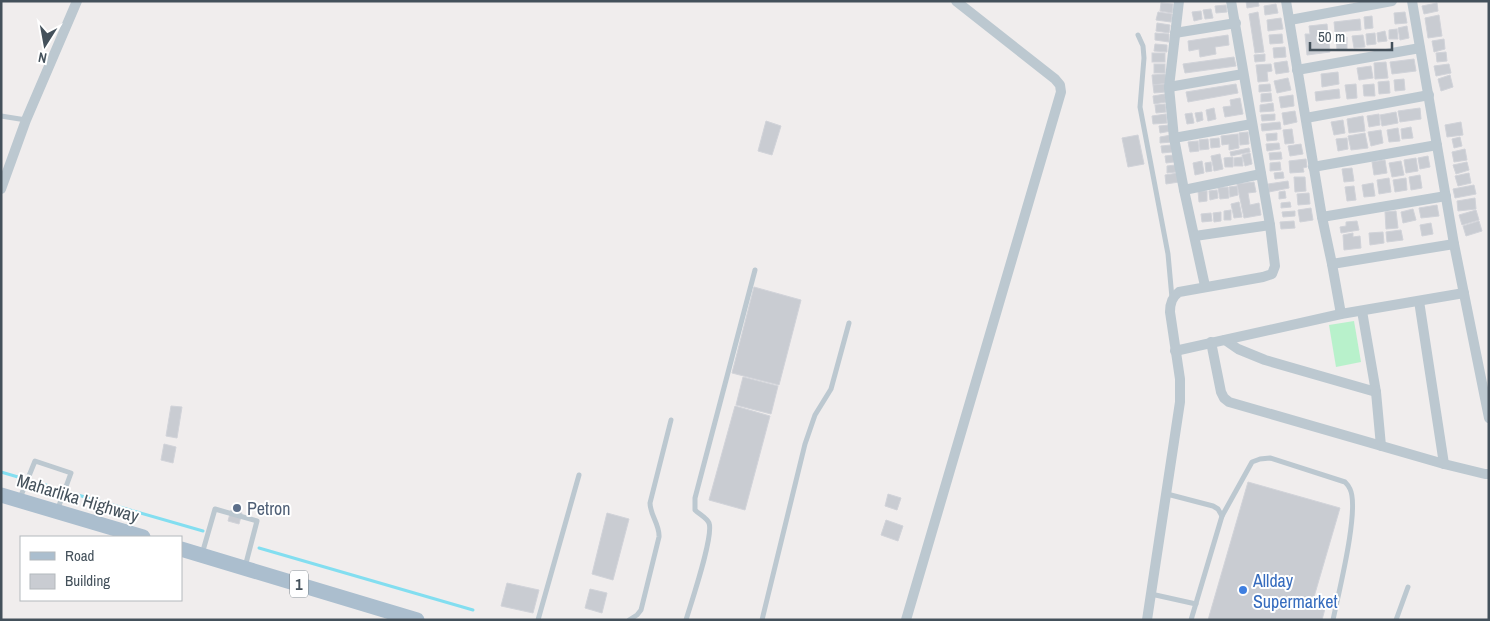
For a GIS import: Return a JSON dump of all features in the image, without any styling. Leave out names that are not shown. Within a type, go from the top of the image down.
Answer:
[{"type":"main road","name":"Maharlika Highway","points":[[1,495],[140,536]]},
{"type":"main road","name":"1","points":[[182,549],[417,620]]},
{"type":"street","points":[[1,189],[26,120],[77,1]]},
{"type":"street","points":[[906,620],[1061,92],[1060,85],[1055,79],[956,1]]},
{"type":"street","points":[[1179,1],[1169,87],[1174,138],[1205,286]]},
{"type":"street","points":[[1147,620],[1180,402],[1180,379],[1170,312],[1172,298],[1179,292],[1272,274],[1275,266],[1270,225],[1231,1]]},
{"type":"street","points":[[1286,1],[1313,167],[1341,314]]},
{"type":"street","points":[[1290,20],[1392,1]]},
{"type":"street","points":[[1412,1],[1454,244],[1489,418]]},
{"type":"street","points":[[1175,33],[1236,23]]},
{"type":"street","points":[[1297,70],[1420,48]]},
{"type":"street","points":[[1169,87],[1243,74]]},
{"type":"street","points":[[1306,118],[1429,95]]},
{"type":"street","points":[[1174,138],[1252,124]]},
{"type":"street","points":[[1313,167],[1437,145]]},
{"type":"street","points":[[1184,190],[1261,174]]},
{"type":"street","points":[[1322,217],[1446,196]]},
{"type":"street","points":[[1195,236],[1270,225]]},
{"type":"street","points":[[1332,264],[1454,244]]},
{"type":"street","points":[[1175,351],[1341,314],[1464,293]]},
{"type":"street","points":[[1419,301],[1444,464]]},
{"type":"street","points":[[1362,311],[1376,392],[1380,446]]},
{"type":"street","points":[[1225,340],[1238,349],[1265,360],[1376,392]]},
{"type":"street","points":[[1211,342],[1221,392],[1229,402],[1444,464],[1489,474]]},
{"type":"lane","points":[[1138,35],[1143,46],[1144,58],[1140,107],[1168,254],[1172,298]]},
{"type":"lane","points":[[1,116],[26,120]]},
{"type":"lane","points":[[686,620],[702,567],[710,529],[708,521],[695,510],[696,498],[755,270]]},
{"type":"lane","points":[[762,620],[805,444],[815,415],[831,389],[849,323]]},
{"type":"lane","points":[[629,620],[641,610],[659,537],[660,532],[650,508],[650,503],[671,420]]},
{"type":"lane","points":[[1191,620],[1222,516],[1252,462],[1270,458],[1345,482],[1350,489],[1353,508],[1349,541],[1333,620]]},
{"type":"lane","points":[[19,500],[35,461],[71,473],[57,512]]},
{"type":"lane","points":[[538,620],[579,475]]},
{"type":"lane","points":[[1167,494],[1213,506],[1218,509],[1222,516]]},
{"type":"lane","points":[[202,555],[215,509],[257,521],[245,568]]},
{"type":"lane","points":[[1396,620],[1408,587]]},
{"type":"lane","points":[[1151,594],[1196,604]]},
{"type":"green space","points":[[1354,321],[1361,362],[1336,367],[1329,325]]},
{"type":"building","points":[[1246,1],[1258,1],[1259,6],[1247,8]]},
{"type":"building","points":[[1161,3],[1173,4],[1172,13],[1160,11]]},
{"type":"building","points":[[1437,3],[1438,11],[1424,14],[1422,6]]},
{"type":"building","points":[[1276,4],[1278,13],[1265,15],[1264,6]]},
{"type":"building","points":[[1226,5],[1227,12],[1216,13],[1215,6]]},
{"type":"building","points":[[1211,9],[1213,18],[1205,19],[1203,10]]},
{"type":"building","points":[[1201,11],[1202,19],[1194,21],[1192,12]]},
{"type":"building","points":[[1158,12],[1172,14],[1171,22],[1156,20]]},
{"type":"building","points":[[1258,12],[1264,52],[1255,53],[1249,14]]},
{"type":"building","points":[[1405,12],[1407,23],[1395,24],[1394,13]]},
{"type":"building","points":[[1439,15],[1442,36],[1428,38],[1425,18]]},
{"type":"building","points":[[1372,16],[1373,28],[1365,29],[1364,17]]},
{"type":"building","points":[[1281,18],[1283,29],[1268,31],[1267,20]]},
{"type":"building","points":[[1360,19],[1361,30],[1335,32],[1334,22]]},
{"type":"building","points":[[1157,23],[1170,25],[1169,33],[1156,31]]},
{"type":"building","points":[[1327,24],[1330,52],[1307,55],[1305,34],[1310,34],[1309,26]]},
{"type":"building","points":[[1407,26],[1409,38],[1400,40],[1398,28]]},
{"type":"building","points":[[1397,29],[1398,39],[1389,39],[1389,30]]},
{"type":"building","points":[[1385,31],[1387,41],[1378,42],[1377,33]]},
{"type":"building","points":[[1155,33],[1169,34],[1169,42],[1155,40]]},
{"type":"building","points":[[1375,33],[1376,44],[1367,45],[1366,34]]},
{"type":"building","points":[[1282,34],[1283,43],[1270,44],[1269,35]]},
{"type":"building","points":[[1228,35],[1229,45],[1215,47],[1216,54],[1200,57],[1199,49],[1189,51],[1188,41]]},
{"type":"building","points":[[1363,35],[1365,47],[1354,48],[1352,36]]},
{"type":"building","points":[[1347,37],[1347,50],[1337,50],[1336,38]]},
{"type":"building","points":[[1444,39],[1445,49],[1434,52],[1432,41]]},
{"type":"building","points":[[1155,44],[1167,45],[1167,52],[1154,51]]},
{"type":"building","points":[[1285,47],[1286,57],[1274,58],[1273,48]]},
{"type":"building","points":[[1446,52],[1447,61],[1437,62],[1436,53]]},
{"type":"building","points":[[1152,53],[1165,53],[1165,62],[1152,62]]},
{"type":"building","points":[[1265,54],[1265,61],[1255,62],[1254,55]]},
{"type":"building","points":[[1234,57],[1236,66],[1185,73],[1183,64]]},
{"type":"building","points":[[1414,59],[1416,71],[1392,74],[1390,62]]},
{"type":"building","points":[[1287,61],[1289,72],[1276,74],[1274,63]]},
{"type":"building","points":[[1386,62],[1388,78],[1375,79],[1374,63]]},
{"type":"building","points":[[1154,64],[1165,64],[1165,73],[1154,73]]},
{"type":"building","points":[[1271,64],[1272,71],[1267,72],[1268,81],[1258,82],[1256,65]]},
{"type":"building","points":[[1449,64],[1451,73],[1436,76],[1434,66]]},
{"type":"building","points":[[1371,66],[1373,78],[1359,80],[1357,68]]},
{"type":"building","points":[[1338,72],[1339,84],[1322,87],[1321,74]]},
{"type":"building","points":[[1165,74],[1167,83],[1153,85],[1152,75]]},
{"type":"building","points":[[1450,75],[1453,87],[1441,91],[1438,79]]},
{"type":"building","points":[[1288,78],[1291,90],[1277,93],[1274,81]]},
{"type":"building","points":[[1404,79],[1405,90],[1395,91],[1394,80]]},
{"type":"building","points":[[1389,81],[1390,93],[1379,94],[1378,82]]},
{"type":"building","points":[[1165,84],[1166,92],[1154,93],[1153,85]]},
{"type":"building","points":[[1236,84],[1238,93],[1188,102],[1186,92]]},
{"type":"building","points":[[1270,84],[1271,91],[1259,92],[1259,85]]},
{"type":"building","points":[[1356,84],[1357,98],[1347,99],[1345,85]]},
{"type":"building","points":[[1374,84],[1375,96],[1364,96],[1363,85]]},
{"type":"building","points":[[1339,89],[1340,98],[1316,101],[1315,92]]},
{"type":"building","points":[[1271,93],[1272,101],[1261,102],[1261,94]]},
{"type":"building","points":[[1165,94],[1166,102],[1154,104],[1153,96]]},
{"type":"building","points":[[1293,95],[1294,106],[1281,108],[1279,97]]},
{"type":"building","points":[[1240,98],[1243,114],[1225,117],[1223,107],[1231,106],[1230,100]]},
{"type":"building","points":[[1273,103],[1274,111],[1260,112],[1260,105]]},
{"type":"building","points":[[1165,104],[1166,112],[1156,113],[1155,105]]},
{"type":"building","points":[[1214,108],[1216,119],[1208,121],[1206,110]]},
{"type":"building","points":[[1420,108],[1421,119],[1400,122],[1398,111]]},
{"type":"building","points":[[1295,111],[1297,122],[1284,125],[1282,113]]},
{"type":"building","points":[[1202,112],[1203,120],[1197,122],[1195,113]]},
{"type":"building","points":[[1396,112],[1398,123],[1382,126],[1380,115]]},
{"type":"building","points":[[1192,113],[1194,123],[1187,124],[1185,114]]},
{"type":"building","points":[[1166,114],[1167,123],[1153,124],[1152,116]]},
{"type":"building","points":[[1275,114],[1275,120],[1262,121],[1261,115]]},
{"type":"building","points":[[1379,114],[1380,125],[1369,127],[1367,116]]},
{"type":"building","points":[[1363,116],[1365,131],[1349,133],[1347,119]]},
{"type":"building","points":[[1343,120],[1345,133],[1334,135],[1331,122]]},
{"type":"building","points":[[766,121],[781,126],[772,155],[758,151]]},
{"type":"building","points":[[1280,122],[1281,129],[1262,131],[1261,124]]},
{"type":"building","points":[[1461,122],[1463,135],[1447,137],[1445,125]]},
{"type":"building","points":[[1170,125],[1171,131],[1160,133],[1159,126]]},
{"type":"building","points":[[1411,127],[1413,138],[1402,139],[1401,129]]},
{"type":"building","points":[[1398,128],[1400,141],[1389,142],[1387,130]]},
{"type":"building","points":[[1292,129],[1294,143],[1285,144],[1283,130]]},
{"type":"building","points":[[1381,130],[1383,143],[1371,146],[1368,132]]},
{"type":"building","points":[[1248,132],[1249,144],[1240,145],[1239,133]]},
{"type":"building","points":[[1277,133],[1277,140],[1267,141],[1266,134]]},
{"type":"building","points":[[1365,133],[1368,148],[1351,150],[1348,136]]},
{"type":"building","points":[[1238,134],[1239,148],[1229,150],[1229,144],[1222,145],[1221,136]]},
{"type":"building","points":[[1138,135],[1144,164],[1128,167],[1122,138]]},
{"type":"building","points":[[1171,135],[1172,142],[1160,143],[1160,137]]},
{"type":"building","points":[[1460,137],[1462,146],[1454,148],[1452,139]]},
{"type":"building","points":[[1219,138],[1220,147],[1211,148],[1210,139]]},
{"type":"building","points":[[1347,138],[1348,149],[1338,151],[1336,139]]},
{"type":"building","points":[[1208,139],[1209,149],[1200,150],[1199,140]]},
{"type":"building","points":[[1198,141],[1199,151],[1190,152],[1188,142]]},
{"type":"building","points":[[1279,143],[1280,149],[1267,151],[1266,144]]},
{"type":"building","points":[[1301,144],[1303,154],[1290,156],[1288,146]]},
{"type":"building","points":[[1171,145],[1172,152],[1162,153],[1161,146]]},
{"type":"building","points":[[1249,148],[1250,152],[1231,156],[1230,152]]},
{"type":"building","points":[[1465,149],[1467,160],[1454,162],[1452,152]]},
{"type":"building","points":[[1281,152],[1282,159],[1270,160],[1269,153]]},
{"type":"building","points":[[1250,153],[1252,164],[1245,166],[1242,155]]},
{"type":"building","points":[[1220,154],[1223,169],[1214,171],[1211,156]]},
{"type":"building","points":[[1174,155],[1174,162],[1166,163],[1165,156]]},
{"type":"building","points":[[1428,156],[1430,167],[1420,169],[1418,158]]},
{"type":"building","points":[[1233,157],[1233,167],[1225,167],[1224,158]]},
{"type":"building","points":[[1242,157],[1243,166],[1234,166],[1234,158]]},
{"type":"building","points":[[1416,158],[1418,171],[1406,173],[1404,160]]},
{"type":"building","points":[[1306,159],[1307,167],[1303,168],[1304,172],[1290,173],[1289,161]]},
{"type":"building","points":[[1385,160],[1387,173],[1374,175],[1372,162]]},
{"type":"building","points":[[1202,161],[1204,173],[1195,175],[1193,163]]},
{"type":"building","points":[[1401,161],[1404,175],[1392,177],[1389,163]]},
{"type":"building","points":[[1211,162],[1212,171],[1206,172],[1205,163]]},
{"type":"building","points":[[1280,162],[1281,170],[1270,171],[1270,163]]},
{"type":"building","points":[[1467,162],[1469,170],[1456,174],[1453,165]]},
{"type":"building","points":[[1175,165],[1176,172],[1167,173],[1167,166]]},
{"type":"building","points":[[1352,168],[1354,181],[1344,182],[1342,169]]},
{"type":"building","points":[[1283,172],[1284,178],[1275,179],[1274,173]]},
{"type":"building","points":[[1178,173],[1179,182],[1166,184],[1165,175]]},
{"type":"building","points":[[1469,173],[1471,183],[1458,186],[1455,176]]},
{"type":"building","points":[[1420,175],[1422,188],[1411,190],[1409,177]]},
{"type":"building","points":[[1294,177],[1305,177],[1306,191],[1295,192]]},
{"type":"building","points":[[1389,178],[1391,192],[1379,194],[1377,180]]},
{"type":"building","points":[[1406,178],[1407,190],[1395,192],[1393,180]]},
{"type":"building","points":[[1288,181],[1289,188],[1269,192],[1268,184]]},
{"type":"building","points":[[1254,182],[1256,192],[1248,193],[1250,205],[1259,203],[1261,215],[1244,218],[1237,184]]},
{"type":"building","points":[[1373,183],[1375,196],[1364,197],[1362,185]]},
{"type":"building","points":[[1474,185],[1476,194],[1455,198],[1453,189]]},
{"type":"building","points":[[1237,186],[1238,195],[1230,197],[1229,187]]},
{"type":"building","points":[[1354,186],[1356,200],[1347,201],[1345,187]]},
{"type":"building","points":[[1228,187],[1229,198],[1220,199],[1218,188]]},
{"type":"building","points":[[1217,190],[1218,198],[1210,200],[1209,191]]},
{"type":"building","points":[[1198,191],[1207,191],[1207,201],[1199,202]]},
{"type":"building","points":[[1285,191],[1286,198],[1279,199],[1279,192]]},
{"type":"building","points":[[1309,193],[1310,204],[1298,205],[1297,194]]},
{"type":"building","points":[[1475,198],[1476,209],[1458,211],[1457,201]]},
{"type":"building","points":[[1239,202],[1242,217],[1234,218],[1231,204]]},
{"type":"building","points":[[1290,202],[1291,207],[1281,208],[1281,203]]},
{"type":"building","points":[[1437,205],[1439,216],[1421,218],[1419,208]]},
{"type":"building","points":[[1311,208],[1313,220],[1300,222],[1298,210]]},
{"type":"building","points":[[1413,209],[1416,220],[1403,223],[1401,212]]},
{"type":"building","points":[[1231,210],[1231,220],[1224,220],[1224,211]]},
{"type":"building","points":[[1476,210],[1479,220],[1462,225],[1459,215]]},
{"type":"building","points":[[1295,211],[1295,216],[1283,217],[1282,212]]},
{"type":"building","points":[[1396,211],[1398,228],[1386,229],[1385,212]]},
{"type":"building","points":[[1221,212],[1221,221],[1214,222],[1213,213]]},
{"type":"building","points":[[1211,213],[1212,221],[1202,222],[1201,214]]},
{"type":"building","points":[[1294,221],[1295,228],[1281,229],[1280,222]]},
{"type":"building","points":[[1357,221],[1359,230],[1341,233],[1340,227],[1346,226],[1346,222]]},
{"type":"building","points":[[1479,221],[1482,231],[1466,236],[1463,226]]},
{"type":"building","points":[[1431,223],[1433,234],[1422,236],[1420,225]]},
{"type":"building","points":[[1401,230],[1403,240],[1387,242],[1386,232]]},
{"type":"building","points":[[1383,232],[1384,243],[1370,245],[1369,233]]},
{"type":"building","points":[[1353,233],[1353,237],[1360,236],[1361,248],[1344,250],[1343,235]]},
{"type":"building","points":[[754,287],[801,300],[779,385],[732,373]]},
{"type":"building","points":[[743,377],[778,386],[771,414],[736,405]]},
{"type":"building","points":[[171,406],[182,407],[177,438],[166,436]]},
{"type":"building","points":[[735,406],[770,416],[745,510],[709,500]]},
{"type":"building","points":[[164,444],[176,447],[173,463],[161,460]]},
{"type":"building","points":[[1248,482],[1340,508],[1314,597],[1327,601],[1322,620],[1208,620]]},
{"type":"building","points":[[888,494],[901,498],[897,510],[885,506]]},
{"type":"building","points":[[231,510],[242,513],[239,524],[228,521]]},
{"type":"building","points":[[607,513],[629,519],[613,580],[592,574]]},
{"type":"building","points":[[886,520],[903,526],[898,541],[881,535]]},
{"type":"building","points":[[507,583],[539,590],[533,613],[501,606]]},
{"type":"building","points":[[590,589],[607,593],[602,613],[585,608]]},
{"type":"waterway","points":[[1,472],[18,477]]},
{"type":"waterway","points":[[42,484],[49,486]]},
{"type":"waterway","points":[[71,493],[203,531]]},
{"type":"waterway","points":[[259,548],[473,610]]},
{"type":"place","name":"Petron","points":[[237,508]]},
{"type":"place","name":"Allday Supermarket","points":[[1243,590]]}]
